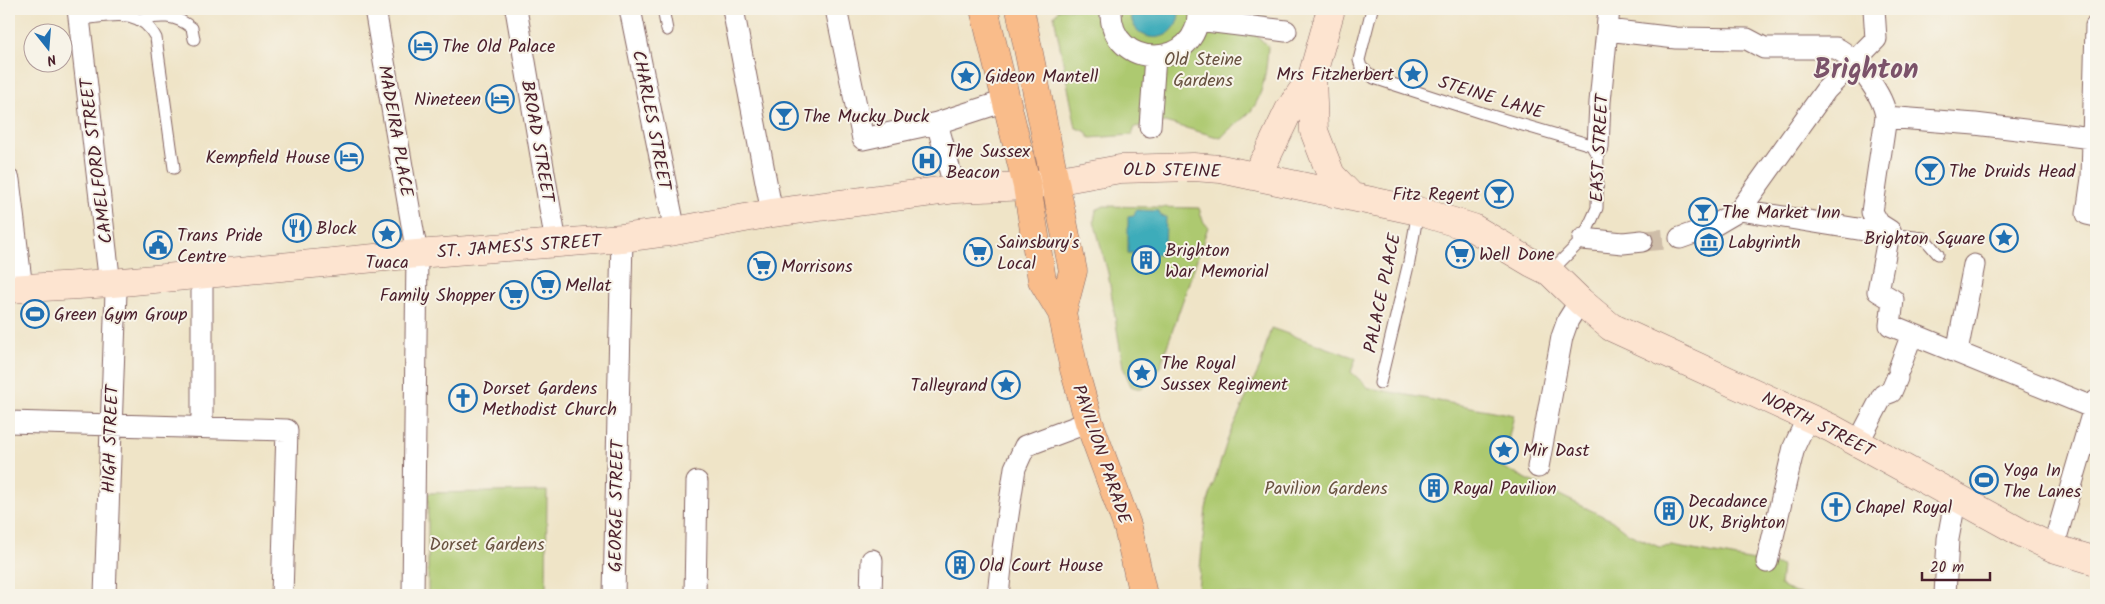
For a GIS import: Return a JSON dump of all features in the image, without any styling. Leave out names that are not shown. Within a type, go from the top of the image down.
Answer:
[{"type":"highway","points":[[984,9],[1027,186]]},
{"type":"highway","points":[[1020,9],[1055,180]]},
{"type":"highway","name":"PAVILION PARADE","points":[[1055,180],[1073,271],[1062,313]]},
{"type":"highway","name":"PAVILION PARADE","points":[[1027,186],[1042,280],[1062,313],[1074,369],[1089,422],[1128,528],[1143,595]]},
{"type":"main road","points":[[1331,9],[1312,77],[1314,132],[1331,175],[1352,197]]},
{"type":"main road","points":[[1255,176],[1267,156],[1289,110],[1312,77]]},
{"type":"main road","name":"OLD STEINE","points":[[1027,186],[1120,169],[1193,167],[1221,169],[1418,212]]},
{"type":"main road","name":"ST. JAMES'S STREET","points":[[16,289],[112,283],[417,254],[622,238],[675,231],[772,213],[955,189],[1027,186]]},
{"type":"main road","name":"NORTH STREET","points":[[1418,212],[1473,228],[1550,272],[1611,327],[1808,417],[2052,548],[2096,561]]},
{"type":"street","name":"MADEIRA PLACE","points":[[375,9],[417,254]]},
{"type":"street","name":"BROAD STREET","points":[[516,9],[556,243]]},
{"type":"street","name":"CHARLES STREET","points":[[630,9],[675,231]]},
{"type":"street","points":[[733,9],[772,213]]},
{"type":"street","points":[[836,9],[863,139],[937,123],[1005,101]]},
{"type":"street","points":[[1111,9],[1114,28],[1124,44],[1142,55],[1155,57],[1167,55],[1183,46],[1191,38],[1198,14],[1286,32]]},
{"type":"street","name":"EAST STREET","points":[[1598,147],[1609,9]]},
{"type":"street","points":[[1680,238],[1712,227],[1740,210],[1826,90],[1876,39],[1874,9]]},
{"type":"street","name":"CAMELFORD STREET","points":[[78,14],[108,266],[112,283]]},
{"type":"street","points":[[2096,26],[2092,178],[2087,214],[2096,216]]},
{"type":"street","points":[[1607,30],[1676,38],[1747,39],[1764,48],[1836,48],[1842,51],[1876,90],[1883,102],[1886,117],[1872,206],[1876,220],[1890,231],[1878,291],[1893,300],[1890,325],[2089,406],[2096,404]]},
{"type":"street","points":[[1150,126],[1155,57]]},
{"type":"street","points":[[1886,117],[1975,124],[2092,138]]},
{"type":"street","points":[[937,123],[955,189]]},
{"type":"street","points":[[9,180],[16,289]]},
{"type":"street","points":[[1740,210],[1889,234]]},
{"type":"street","name":"GEORGE STREET","points":[[614,595],[622,238]]},
{"type":"street","points":[[1583,239],[1623,243],[1642,241]]},
{"type":"street","points":[[413,595],[417,254]]},
{"type":"street","points":[[1957,352],[1974,265]]},
{"type":"street","points":[[202,275],[202,427]]},
{"type":"street","name":"HIGH STREET","points":[[104,595],[116,292],[112,283]]},
{"type":"street","points":[[1538,467],[1562,337],[1568,320],[1580,301]]},
{"type":"street","points":[[1858,443],[1883,395],[1891,392],[1912,334]]},
{"type":"street","points":[[2052,548],[2096,404]]},
{"type":"street","points":[[1767,562],[1794,447],[1808,417]]},
{"type":"street","points":[[9,422],[287,430],[282,595]]},
{"type":"street","points":[[998,595],[1002,550],[1015,468],[1025,446],[1089,422]]},
{"type":"street","points":[[695,595],[697,482]]},
{"type":"street","points":[[1945,595],[1948,538],[1956,496]]},
{"type":"street","points":[[871,595],[872,560]]},
{"type":"lane","points":[[663,9],[667,30]]},
{"type":"lane","name":"STEINE LANE","points":[[1372,9],[1359,60],[1361,67],[1374,78],[1482,113],[1598,147]]},
{"type":"lane","points":[[78,14],[117,14],[140,19],[160,16],[180,20],[192,28],[194,39]]},
{"type":"lane","points":[[140,19],[156,38],[174,168]]},
{"type":"lane","name":"EAST STREET","points":[[1550,272],[1583,239],[1597,208],[1598,147]]},
{"type":"lane","name":"PALACE PLACE","points":[[1380,383],[1418,212]]},
{"type":"lane","points":[[1889,234],[1924,238],[1938,254]]},
{"type":"green space","name":"Old Steine Gardens","points":[[1059,9],[1270,9],[1268,13],[1257,17],[1256,35],[1268,46],[1266,71],[1259,97],[1251,111],[1221,138],[1165,122],[1135,127],[1132,135],[1090,138],[1085,131],[1076,128],[1054,16]]},
{"type":"green space","points":[[1104,206],[1199,208],[1203,221],[1208,227],[1160,367],[1148,384],[1141,388],[1131,386],[1123,367],[1108,273],[1094,221],[1096,210]]},
{"type":"green space","name":"Pavilion Gardens","points":[[1271,328],[1356,358],[1351,372],[1369,388],[1514,415],[1502,467],[1611,520],[1629,534],[1659,547],[1671,546],[1782,566],[1780,585],[1795,593],[1810,595],[1199,595],[1206,508],[1229,435],[1260,367]]},
{"type":"green space","name":"Dorset Gardens","points":[[547,491],[546,595],[428,595],[428,493]]},
{"type":"water","points":[[1131,9],[1179,9],[1177,21],[1172,30],[1164,36],[1155,38],[1145,36],[1138,30],[1132,21]]},
{"type":"water","points":[[1136,210],[1159,211],[1161,216],[1166,217],[1165,255],[1128,253],[1128,216],[1134,215]]},
{"type":"tunnel","points":[[1642,241],[1680,238]]},
{"type":"place","name":"The Old Palace","points":[[423,46]]},
{"type":"place","name":"Mrs Fitzherbert","points":[[1413,74]]},
{"type":"place","name":"Gideon Mantell","points":[[966,76]]},
{"type":"place","name":"Nineteen","points":[[500,99]]},
{"type":"place","name":"The Mucky Duck","points":[[784,116]]},
{"type":"place","name":"Kempfield House","points":[[349,157]]},
{"type":"place","name":"The Sussex Beacon","points":[[927,161]]},
{"type":"place","name":"The Druids Head","points":[[1930,171]]},
{"type":"place","name":"Fitz Regent","points":[[1499,194]]},
{"type":"place","name":"The Market Inn","points":[[1703,212]]},
{"type":"place","name":"Block","points":[[297,228]]},
{"type":"place","name":"Tuaca","points":[[387,234]]},
{"type":"place","name":"Brighton Square","points":[[2004,238]]},
{"type":"place","name":"Labyrinth","points":[[1709,242]]},
{"type":"place","name":"Trans Pride Centre","points":[[158,245]]},
{"type":"place","name":"Sainsbury's Local","points":[[978,252]]},
{"type":"place","name":"Well Done","points":[[1460,254]]},
{"type":"place","name":"Brighton War Memorial","points":[[1146,260]]},
{"type":"place","name":"Morrisons","points":[[762,266]]},
{"type":"place","name":"Mellat","points":[[546,285]]},
{"type":"place","name":"Family Shopper","points":[[514,295]]},
{"type":"place","name":"Green Gym Group","points":[[35,314]]},
{"type":"place","name":"The Royal Sussex Regiment","points":[[1142,373]]},
{"type":"place","name":"Talleyrand","points":[[1006,385]]},
{"type":"place","name":"Dorset Gardens Methodist Church","points":[[463,398]]},
{"type":"place","name":"Mir Dast","points":[[1504,450]]},
{"type":"place","name":"Yoga In The Lanes","points":[[1984,480]]},
{"type":"place","name":"Royal Pavilion","points":[[1434,488]]},
{"type":"place","name":"Chapel Royal","points":[[1836,507]]},
{"type":"place","name":"Decadance UK, Brighton","points":[[1669,511]]},
{"type":"place","name":"Old Court House","points":[[960,565]]},
{"type":"district","name":"Brighton","points":[[1866,68]]}]
